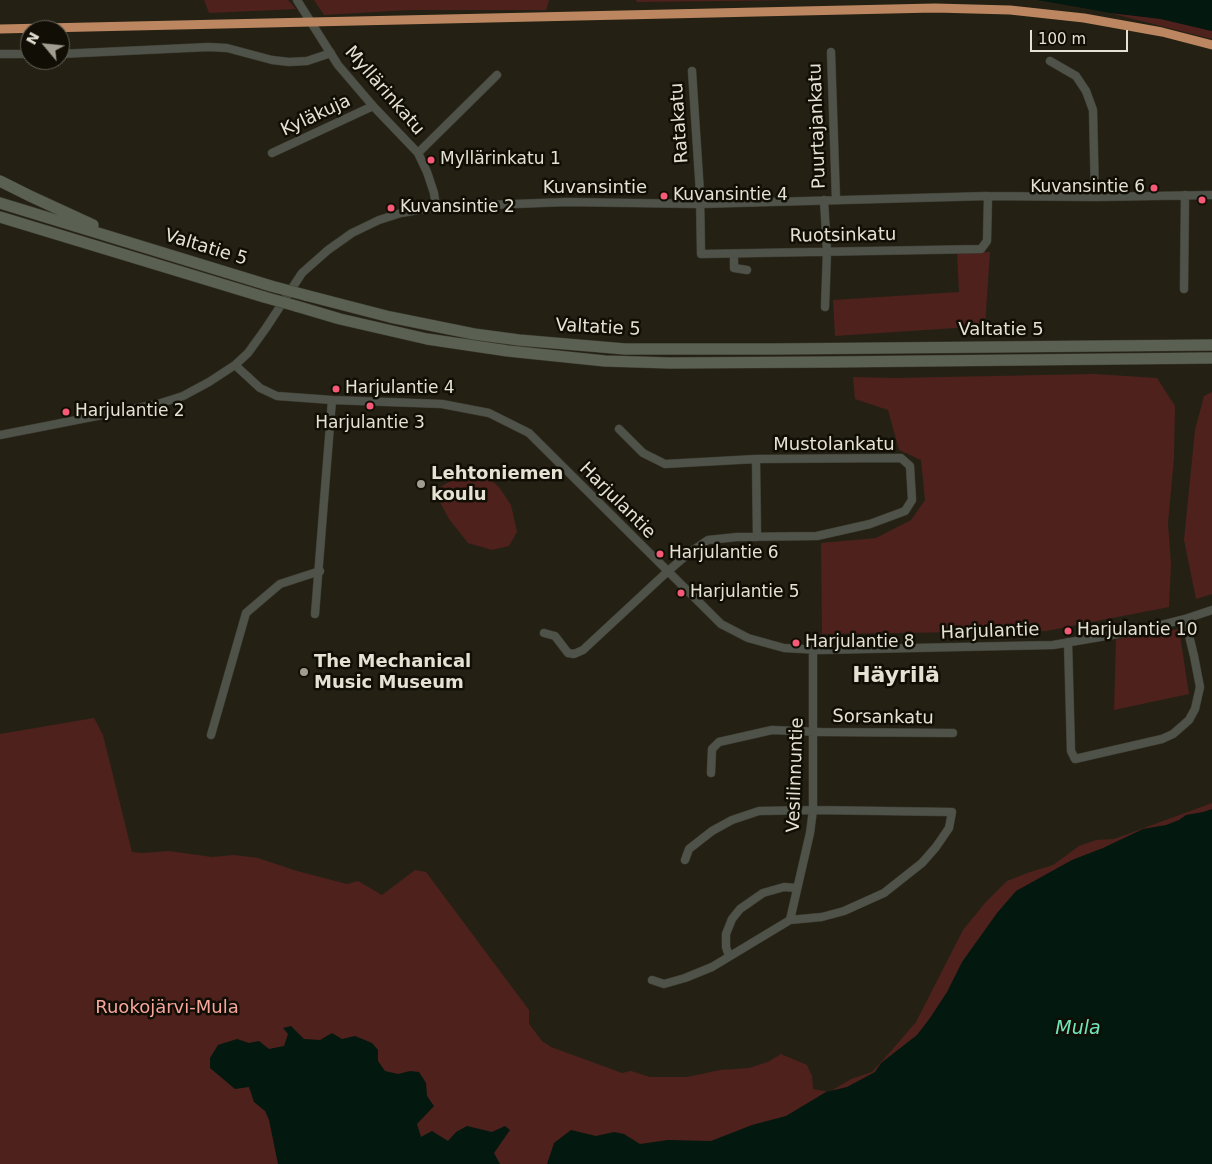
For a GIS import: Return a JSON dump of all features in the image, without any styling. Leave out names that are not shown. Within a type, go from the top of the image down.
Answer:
[{"type":"highway","points":[[0,181],[135,244]]},
{"type":"highway","name":"Valtatie 5","points":[[0,203],[271,286],[390,318],[519,340],[625,349],[1212,345]]},
{"type":"highway","name":"Valtatie 5","points":[[0,218],[340,319],[427,338],[508,351],[605,361],[670,363],[1212,358]]},
{"type":"street","name":"Myllärinkatu","points":[[297,0],[338,65],[373,106],[418,153],[434,192],[436,207]]},
{"type":"street","points":[[70,54],[209,47],[227,48],[272,60],[289,62],[307,61],[330,53]]},
{"type":"street","name":"Puurtajankatu","points":[[831,52],[836,200]]},
{"type":"street","points":[[0,54],[20,54]]},
{"type":"street","points":[[1050,60],[1076,76],[1086,91],[1093,110],[1095,197]]},
{"type":"street","name":"Ratakatu","points":[[692,71],[700,204]]},
{"type":"street","points":[[418,153],[497,75]]},
{"type":"street","name":"Kyläkuja","points":[[272,153],[373,106]]},
{"type":"street","points":[[1184,195],[1184,289]]},
{"type":"street","name":"Kuvansintie","points":[[235,364],[248,353],[302,273],[328,250],[352,233],[379,220],[401,213],[436,207],[567,202],[700,204],[988,196],[1212,195]]},
{"type":"street","name":"Ruotsinkatu","points":[[700,204],[702,254],[981,249],[987,241],[988,196]]},
{"type":"street","points":[[824,200],[827,251],[825,307]]},
{"type":"street","points":[[734,254],[734,268],[747,270]]},
{"type":"street","points":[[0,435],[158,404],[183,396],[209,382],[235,364]]},
{"type":"street","name":"Harjulantie","points":[[235,364],[260,388],[277,396],[442,404],[496,416],[529,434],[721,624],[748,638],[784,648],[813,650],[1053,645],[1141,630],[1212,610]]},
{"type":"street","points":[[315,614],[320,572],[332,400]]},
{"type":"street","name":"Mustolankatu","points":[[544,632],[555,636],[568,653],[574,654],[583,650],[667,572],[708,540],[817,536],[870,524],[905,511],[912,500],[910,466],[901,458],[756,459],[665,464],[643,453],[619,429]]},
{"type":"street","points":[[756,459],[757,537]]},
{"type":"street","points":[[211,735],[246,613],[280,584],[320,572]]},
{"type":"street","points":[[1068,642],[1071,751],[1075,759],[1162,739],[1173,734],[1189,720],[1195,709],[1200,686],[1185,619]]},
{"type":"street","name":"Vesilinnuntie","points":[[790,920],[810,833],[813,810],[813,650]]},
{"type":"street","name":"Sorsankatu","points":[[711,773],[712,749],[720,742],[772,730],[953,733]]},
{"type":"street","points":[[652,980],[664,984],[686,978],[712,967],[790,920],[822,917],[844,912],[884,893],[922,863],[936,847],[949,828],[952,812],[759,811],[732,820],[712,831],[689,849],[685,860]]},
{"type":"street","points":[[729,956],[726,946],[726,934],[732,919],[740,909],[763,893],[784,887],[797,888]]},
{"type":"green space","points":[[204,0],[288,0],[296,9],[209,13]]},
{"type":"green space","points":[[314,0],[549,0],[546,10],[409,10],[324,15]]},
{"type":"green space","points":[[636,0],[802,0],[637,2]]},
{"type":"green space","points":[[1037,0],[1161,19],[1212,31],[1212,39],[1110,13]]},
{"type":"green space","points":[[990,252],[985,326],[835,336],[833,300],[959,292],[957,253]]},
{"type":"green space","points":[[1094,374],[1157,378],[1175,406],[1174,458],[1168,523],[1171,564],[1169,607],[1046,631],[822,634],[821,543],[876,538],[911,520],[925,500],[921,460],[899,450],[888,410],[855,399],[853,377],[894,378]]},
{"type":"green space","points":[[1212,392],[1212,594],[1196,599],[1184,540],[1195,430],[1204,396]]},
{"type":"green space","points":[[466,471],[483,474],[499,487],[511,505],[517,532],[509,546],[492,550],[468,543],[449,519],[434,491]]},
{"type":"green space","points":[[1179,629],[1189,694],[1114,710],[1116,639]]},
{"type":"green space","name":"Ruokojärvi-Mula","points":[[94,718],[103,735],[132,852],[169,851],[212,857],[234,855],[258,858],[297,871],[347,884],[358,881],[382,895],[415,870],[426,872],[529,1010],[529,1024],[542,1041],[551,1047],[622,1073],[631,1071],[650,1077],[687,1077],[720,1070],[749,1068],[768,1062],[781,1054],[807,1065],[812,1076],[813,1089],[829,1092],[851,1079],[872,1072],[916,1022],[963,930],[985,903],[1007,881],[1053,865],[1079,846],[1096,840],[1114,839],[1212,803],[1212,1164],[0,1164],[0,734]]},
{"type":"water","points":[[1037,0],[1212,0],[1212,31],[1161,19],[1110,13]]},
{"type":"water","name":"Mula","points":[[1212,809],[1212,1164],[547,1164],[554,1143],[571,1130],[596,1136],[614,1132],[624,1134],[640,1144],[668,1140],[711,1141],[752,1125],[786,1116],[826,1092],[847,1087],[875,1072],[881,1063],[917,1035],[947,992],[962,962],[997,913],[1016,891],[1072,860],[1143,829],[1166,825],[1186,815]]},
{"type":"water","points":[[291,1026],[304,1039],[320,1040],[332,1033],[342,1039],[355,1036],[372,1043],[378,1050],[378,1061],[385,1071],[398,1074],[410,1071],[419,1072],[426,1083],[427,1096],[434,1106],[417,1124],[421,1137],[432,1131],[448,1141],[456,1132],[467,1126],[492,1132],[505,1126],[510,1130],[494,1153],[500,1164],[278,1164],[269,1120],[265,1111],[254,1102],[249,1087],[235,1089],[210,1068],[210,1058],[218,1045],[237,1039],[249,1043],[259,1041],[269,1049],[284,1046],[288,1034],[283,1028]]},
{"type":"transit line","points":[[0,29],[935,8],[1010,10],[1084,18],[1162,32],[1212,45]]},
{"type":"place","name":"Myllärinkatu 1","points":[[431,160]]},
{"type":"place","name":"Kuvansintie 6","points":[[1154,188]]},
{"type":"place","name":"Kuvansintie 4","points":[[664,196]]},
{"type":"place","name":"Kuvansintie 2","points":[[391,208]]},
{"type":"place","name":"Harjulantie 4","points":[[336,389]]},
{"type":"place","name":"Harjulantie 3","points":[[370,406]]},
{"type":"place","name":"Harjulantie 2","points":[[66,412]]},
{"type":"place","name":"Lehtoniemen koulu","points":[[421,484]]},
{"type":"place","name":"Harjulantie 6","points":[[660,554]]},
{"type":"place","name":"Harjulantie 5","points":[[681,593]]},
{"type":"place","name":"Harjulantie 10","points":[[1068,631]]},
{"type":"place","name":"Harjulantie 8","points":[[796,643]]},
{"type":"place","name":"The Mechanical Music Museum","points":[[304,672]]},
{"type":"district","name":"Häyrilä","points":[[896,676]]}]
